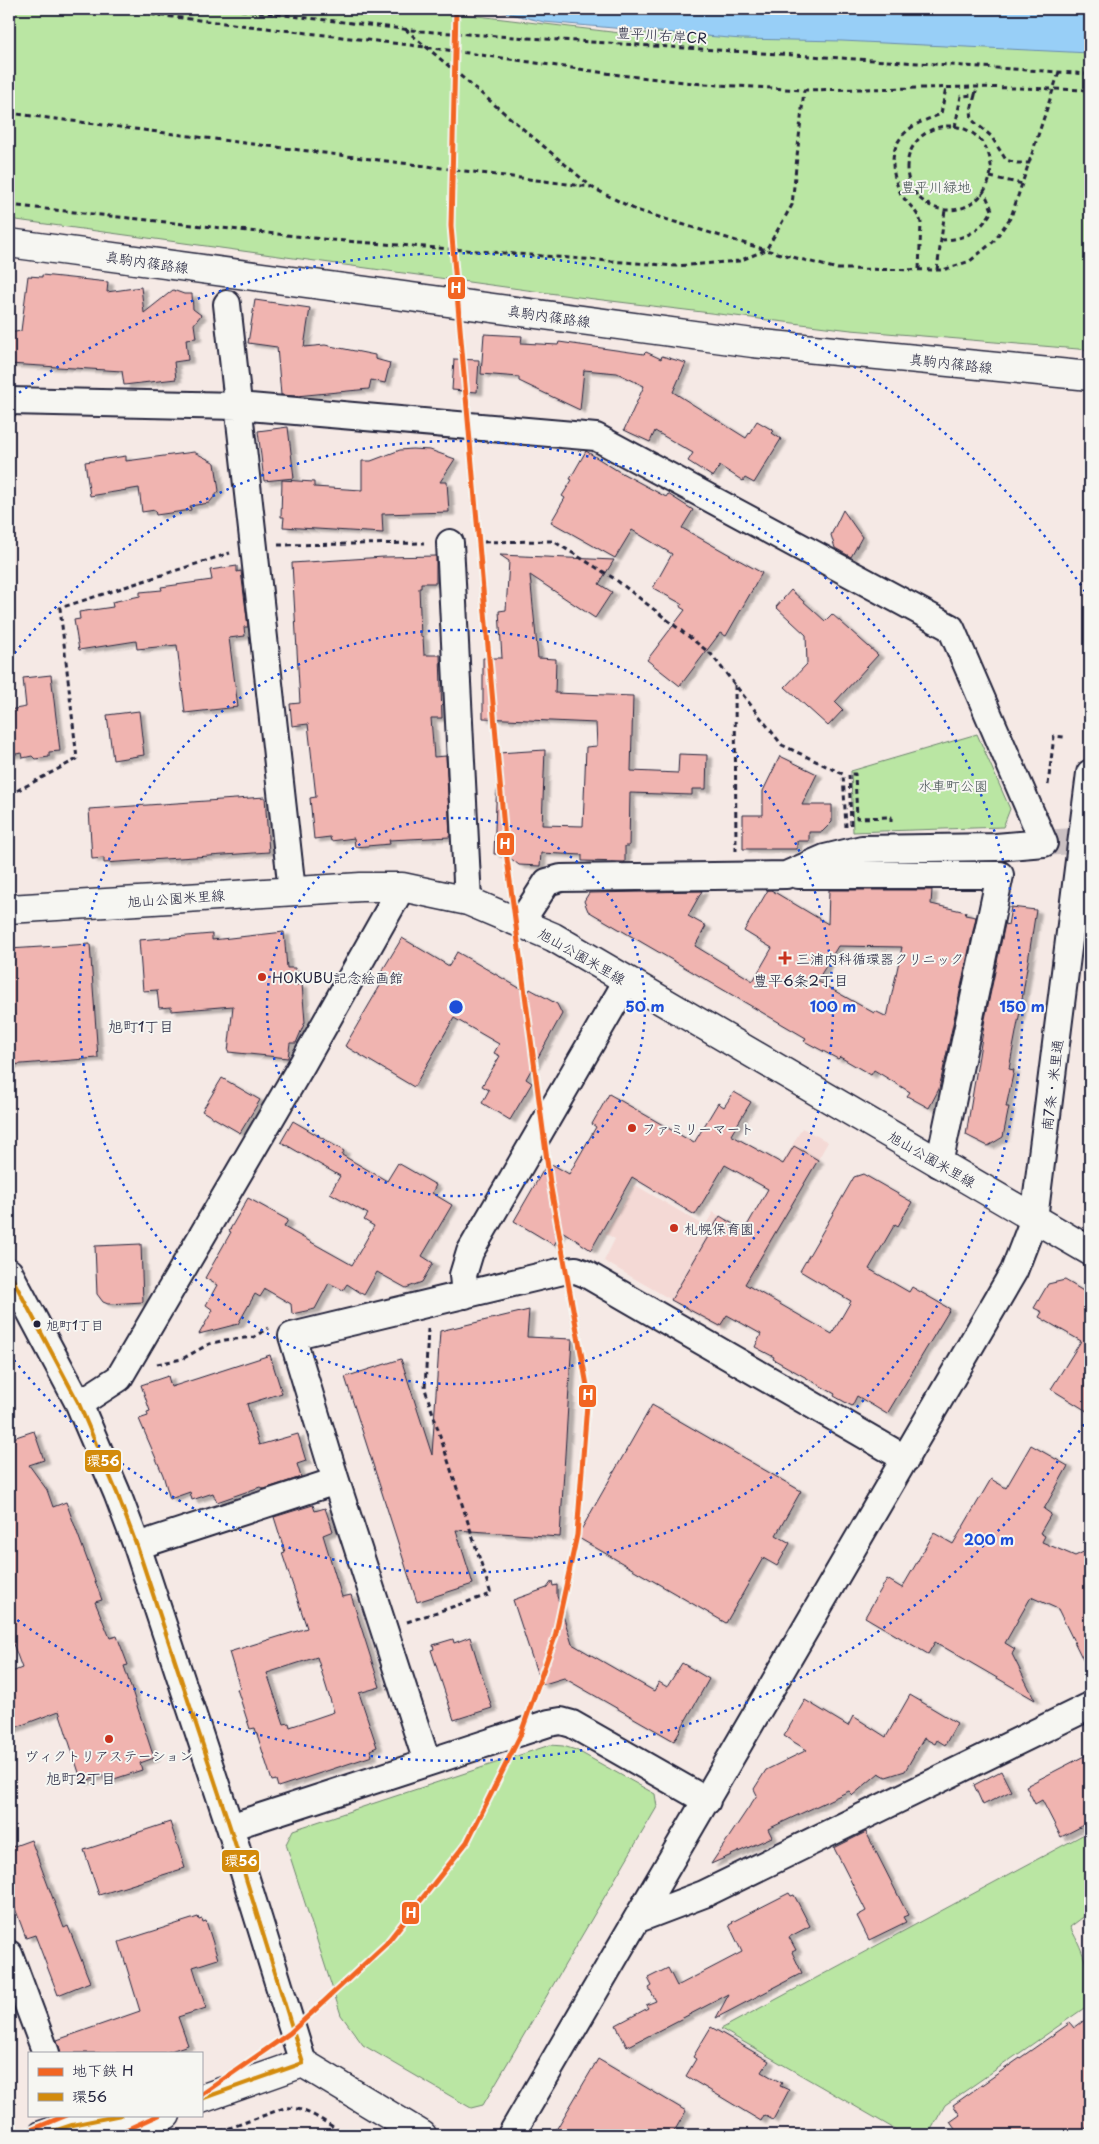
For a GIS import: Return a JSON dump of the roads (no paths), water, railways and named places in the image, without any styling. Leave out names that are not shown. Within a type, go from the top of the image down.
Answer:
[{"type":"main road","name":"真駒内篠路線","points":[[9,243],[752,343],[1090,376]]},
{"type":"main road","name":"旭山公園米里線","points":[[9,909],[361,887],[402,887],[468,901],[553,937],[1090,1251]]},
{"type":"main road","points":[[202,2099],[303,2063],[422,2135]]},
{"type":"main road","points":[[42,2135],[70,2120],[112,2116]]},
{"type":"main road","points":[[125,2135],[164,2116]]},
{"type":"street","points":[[227,304],[292,890]]},
{"type":"street","points":[[9,401],[238,406],[596,437],[951,628],[1044,843],[996,847],[862,849],[848,851],[786,875]]},
{"type":"street","points":[[450,543],[468,901]]},
{"type":"street","name":"南7条・米里通","points":[[511,2135],[1014,1271],[1034,1219],[1090,773]]},
{"type":"street","points":[[521,922],[547,882],[560,878],[786,875],[1000,876],[939,1164]]},
{"type":"street","points":[[79,1404],[115,1383],[134,1353],[303,1063],[402,887]]},
{"type":"street","points":[[465,1295],[463,1275],[470,1252],[627,982]]},
{"type":"street","points":[[427,1762],[336,1481],[292,1336],[563,1271],[576,1270],[906,1459]]},
{"type":"street","points":[[9,1272],[79,1404],[117,1493],[137,1546],[230,1827],[303,2063]]},
{"type":"street","points":[[137,1546],[336,1481]]},
{"type":"street","points":[[638,1918],[704,1894],[1090,1706]]},
{"type":"street","points":[[230,1827],[549,1723],[561,1722],[572,1724],[707,1801]]},
{"type":"street","points":[[9,1954],[46,2052]]},
{"type":"water","points":[[491,9],[1090,9],[1090,53],[842,41],[741,39],[544,22]]},
{"type":"tunnel","points":[[1044,843],[1090,840]]},
{"type":"metro line","name":"H","points":[[202,2094],[290,2033],[386,1944],[467,1842],[520,1736],[555,1637],[577,1535],[588,1391],[550,1183],[506,851],[451,226],[456,9]]},
{"type":"metro line","name":"H","points":[[19,2135],[65,2116]]},
{"type":"metro line","name":"H","points":[[115,2135],[157,2116]]},
{"type":"place","name":"三浦内科循環器クリニック","points":[[785,958]]},
{"type":"place","name":"HOKUBU記念絵画館","points":[[262,977]]},
{"type":"place","name":"ファミリーマート","points":[[632,1128]]},
{"type":"place","name":"札幌保育園","points":[[674,1228]]},
{"type":"place","name":"旭町1丁目","points":[[37,1324]]},
{"type":"place","name":"ヴィクトリアステーション","points":[[109,1739]]},
{"type":"district","name":"豊平6条2丁目","points":[[801,979]]},
{"type":"district","name":"旭町1丁目","points":[[141,1025]]},
{"type":"district","name":"旭町2丁目","points":[[81,1777]]},
{"type":"park label","name":"豊平川緑地","points":[[936,186]]},
{"type":"park label","name":"水車町公園","points":[[953,785]]}]
